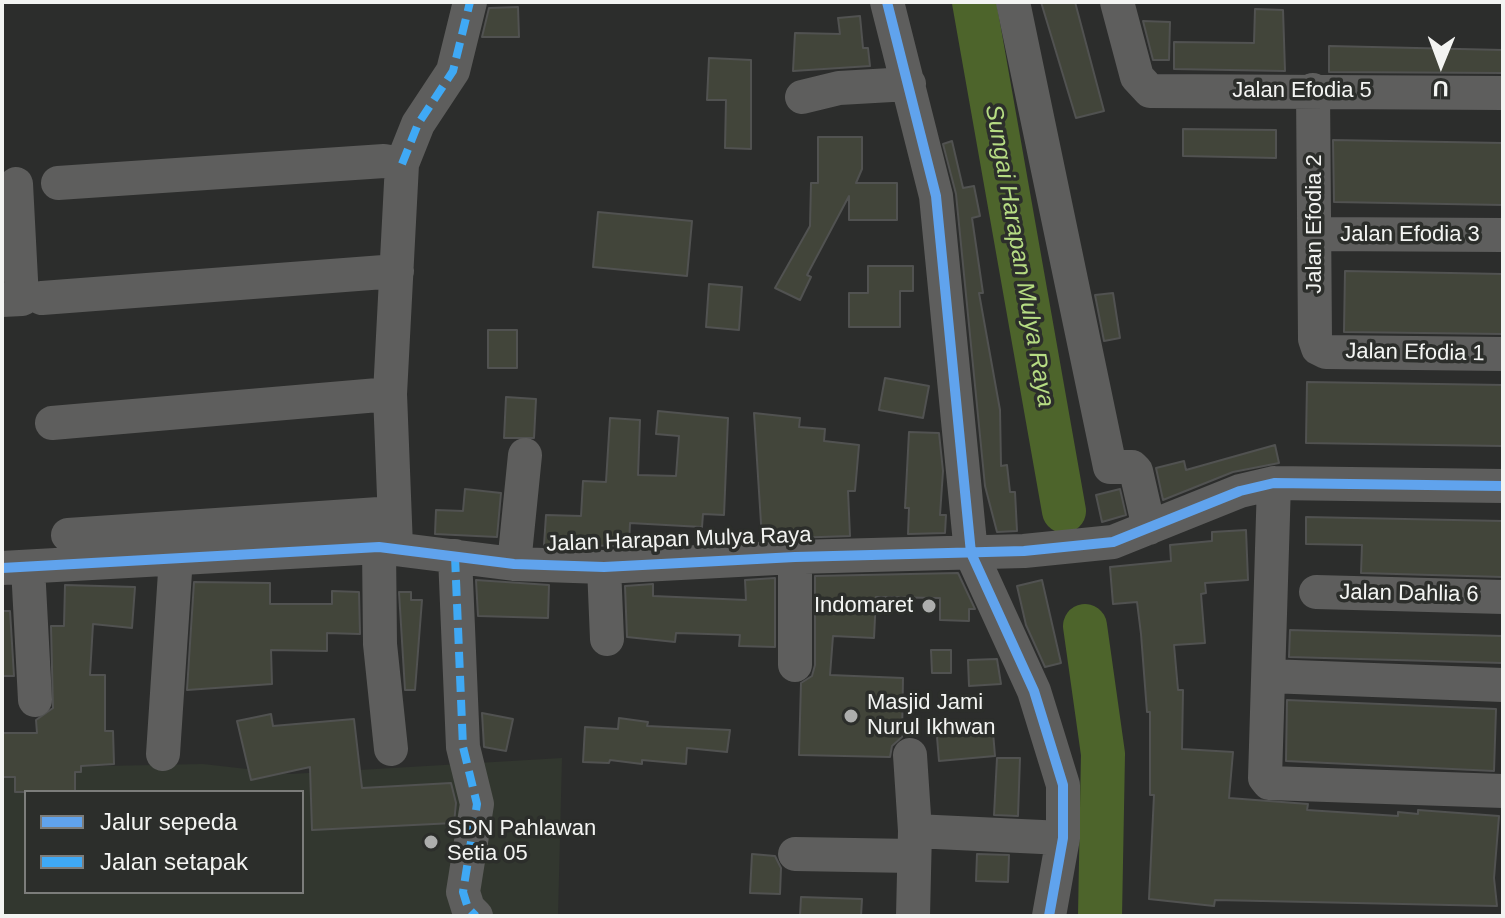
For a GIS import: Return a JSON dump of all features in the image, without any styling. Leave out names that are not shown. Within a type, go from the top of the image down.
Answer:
[{"type":"street","points":[[391,749],[380,644],[387,547],[394,513],[390,394],[402,164],[418,124],[453,71],[470,2]]},
{"type":"street","points":[[887,2],[936,196],[971,553],[1034,691],[1063,785],[1063,838],[1049,916]]},
{"type":"street","points":[[1013,2],[1110,467],[1136,471],[1149,528],[1240,491],[1274,483],[1503,486]]},
{"type":"street","name":"Jalan Efodia 5","points":[[1117,2],[1137,77],[1150,91],[1503,93]]},
{"type":"street","points":[[802,97],[839,88],[909,84]]},
{"type":"street","name":"Jalan Efodia 2","points":[[1313,90],[1315,339],[1318,348],[1326,352]]},
{"type":"street","points":[[2,300],[22,299],[29,184],[384,161],[402,164]]},
{"type":"street","name":"Jalan Efodia 3","points":[[1316,234],[1503,235]]},
{"type":"street","points":[[42,298],[397,271]]},
{"type":"street","name":"Jalan Efodia 1","points":[[1326,352],[1503,354]]},
{"type":"street","points":[[52,423],[390,394]]},
{"type":"street","points":[[514,564],[525,455]]},
{"type":"street","points":[[1274,483],[1265,778],[1274,786],[1503,791]]},
{"type":"street","points":[[68,535],[394,513]]},
{"type":"street","name":"Jalan Harapan Mulya Raya","points":[[15,568],[387,547],[514,564],[604,567],[795,557],[1024,551],[1113,542],[1149,528]]},
{"type":"street","points":[[455,556],[463,747],[477,804],[463,892],[468,908],[476,916]]},
{"type":"street","points":[[163,754],[176,557]]},
{"type":"street","points":[[795,557],[795,665]]},
{"type":"street","points":[[604,567],[607,639]]},
{"type":"street","points":[[15,568],[35,700]]},
{"type":"street","name":"Jalan Dahlia 6","points":[[1316,592],[1503,597]]},
{"type":"street","points":[[1269,676],[1503,685]]},
{"type":"street","points":[[910,755],[913,916]]},
{"type":"street","points":[[795,854],[914,844],[1063,838]]},
{"type":"shaded area","name":"SDN Pahlawan Setia 05","points":[[562,758],[558,916],[2,916],[2,768],[203,764],[291,774]]},
{"type":"building","points":[[1041,2],[1075,2],[1104,111],[1076,118]]},
{"type":"building","points":[[518,7],[519,37],[482,37],[489,8]]},
{"type":"building","points":[[1255,9],[1283,10],[1285,71],[1174,69],[1174,42],[1254,43]]},
{"type":"building","points":[[860,16],[863,48],[868,48],[870,66],[793,71],[795,33],[840,34],[838,18]]},
{"type":"building","points":[[1143,21],[1170,22],[1169,60],[1153,60]]},
{"type":"building","points":[[1329,46],[1503,50],[1503,73],[1329,72]]},
{"type":"building","points":[[709,58],[751,60],[751,149],[725,148],[726,100],[707,100]]},
{"type":"building","points":[[1183,129],[1276,130],[1276,158],[1183,156]]},
{"type":"building","points":[[818,137],[862,137],[862,169],[856,183],[897,183],[897,220],[849,220],[849,196],[807,275],[811,277],[800,300],[775,288],[810,226],[811,183],[818,183]]},
{"type":"building","points":[[1333,140],[1503,143],[1503,205],[1334,202]]},
{"type":"building","points":[[952,141],[963,188],[974,186],[980,216],[972,218],[983,293],[979,293],[1000,410],[1001,466],[1007,465],[1010,492],[1015,492],[1017,531],[997,532],[985,486],[956,194],[943,144]]},
{"type":"building","points":[[598,212],[692,221],[687,276],[593,267]]},
{"type":"building","points":[[868,266],[913,266],[913,291],[900,291],[900,327],[849,327],[849,293],[868,293]]},
{"type":"building","points":[[1345,271],[1503,274],[1503,334],[1344,332]]},
{"type":"building","points":[[709,284],[742,287],[739,330],[706,327]]},
{"type":"building","points":[[1113,293],[1120,338],[1104,341],[1095,295]]},
{"type":"building","points":[[488,330],[517,330],[517,368],[488,368]]},
{"type":"building","points":[[885,378],[929,386],[923,418],[879,410]]},
{"type":"building","points":[[1307,382],[1503,385],[1503,446],[1306,443]]},
{"type":"building","points":[[506,397],[536,399],[534,438],[504,438]]},
{"type":"building","points":[[658,411],[728,418],[724,515],[703,514],[702,527],[630,523],[629,546],[544,545],[546,515],[581,516],[583,481],[606,482],[610,418],[640,420],[638,475],[676,476],[679,436],[656,434]]},
{"type":"building","points":[[754,413],[800,418],[799,427],[825,429],[824,441],[859,445],[855,491],[848,491],[850,536],[762,539]]},
{"type":"building","points":[[909,432],[939,433],[943,471],[940,515],[946,515],[945,533],[908,534],[909,508],[905,508]]},
{"type":"building","points":[[1275,445],[1279,463],[1233,472],[1163,500],[1156,468],[1184,461],[1186,470]]},
{"type":"building","points":[[465,489],[501,493],[497,537],[435,534],[436,510],[463,511]]},
{"type":"building","points":[[1120,489],[1126,515],[1102,522],[1096,495]]},
{"type":"building","points":[[1306,517],[1503,521],[1503,577],[1361,573],[1362,545],[1306,544]]},
{"type":"building","points":[[1246,530],[1248,580],[1205,583],[1206,593],[1201,594],[1205,643],[1174,645],[1178,690],[1183,690],[1182,749],[1233,752],[1229,798],[1308,804],[1307,810],[1398,816],[1398,812],[1418,814],[1418,810],[1499,816],[1494,878],[1497,906],[1215,900],[1214,906],[1149,899],[1154,795],[1150,795],[1150,712],[1147,712],[1141,634],[1137,602],[1113,604],[1110,567],[1171,561],[1170,545],[1212,541],[1212,532]]},
{"type":"building","points":[[958,573],[975,609],[969,609],[969,621],[940,620],[940,598],[876,597],[874,638],[833,636],[830,675],[903,678],[902,737],[892,746],[890,757],[799,755],[801,683],[812,676],[815,665],[815,576]]},
{"type":"building","points":[[775,578],[775,647],[739,646],[740,635],[676,633],[675,642],[627,637],[625,586],[653,584],[653,596],[746,600],[745,580]]},
{"type":"building","points":[[476,580],[549,585],[548,618],[478,616]]},
{"type":"building","points":[[1042,580],[1061,663],[1045,667],[1026,625],[1017,586]]},
{"type":"building","points":[[194,582],[270,583],[270,604],[332,604],[332,591],[359,592],[360,634],[327,633],[327,651],[271,650],[272,684],[187,690]]},
{"type":"building","points":[[65,585],[135,587],[132,628],[93,624],[90,675],[105,675],[105,731],[113,731],[114,764],[81,766],[81,772],[75,772],[75,790],[15,792],[15,777],[2,777],[2,733],[37,733],[36,720],[53,708],[51,626],[64,626]]},
{"type":"building","points":[[399,592],[411,592],[411,600],[422,600],[415,690],[405,690]]},
{"type":"building","points":[[2,611],[10,611],[14,676],[2,676]]},
{"type":"building","points":[[1290,630],[1503,636],[1503,663],[1289,657]]},
{"type":"building","points":[[931,650],[951,650],[951,673],[932,673]]},
{"type":"building","points":[[997,659],[1001,684],[969,686],[968,660]]},
{"type":"building","points":[[1287,700],[1496,709],[1494,771],[1286,761]]},
{"type":"building","points":[[482,713],[513,719],[506,751],[484,747]]},
{"type":"building","points":[[271,714],[273,726],[354,719],[362,788],[451,783],[456,803],[454,823],[312,830],[310,767],[251,780],[237,721]]},
{"type":"building","points":[[619,718],[648,722],[647,726],[730,730],[727,752],[687,748],[686,764],[642,760],[642,764],[610,760],[609,763],[583,762],[585,727],[618,729]]},
{"type":"building","points":[[992,720],[995,756],[939,761],[936,725]]},
{"type":"building","points":[[997,758],[1020,758],[1018,816],[994,815]]},
{"type":"building","points":[[752,854],[775,856],[781,868],[780,894],[750,893]]},
{"type":"building","points":[[977,854],[1009,855],[1008,882],[976,881]]},
{"type":"building","points":[[801,897],[862,899],[861,916],[800,916]]},
{"type":"waterway","name":"Sungai Harapan Mulya Raya","points":[[974,2],[1064,511]]},
{"type":"waterway","points":[[1085,626],[1103,754],[1100,916]]},
{"type":"marked path","points":[[402,164],[418,124],[453,71],[470,2]]},
{"type":"marked path","points":[[455,556],[463,747],[477,804],[463,892],[468,908],[476,916]]},
{"type":"cycle path","points":[[887,2],[936,196],[971,553],[1034,691],[1063,785],[1063,838],[1049,916]]},
{"type":"cycle path","points":[[2,568],[379,547],[514,564],[604,567],[795,557],[1024,551],[1113,542],[1240,491],[1274,483],[1503,486]]},
{"type":"place","name":"Indomaret","points":[[929,606]]},
{"type":"place","name":"Masjid Jami Nurul Ikhwan","points":[[851,716]]},
{"type":"place","name":"SDN Pahlawan Setia 05","points":[[431,842]]}]
